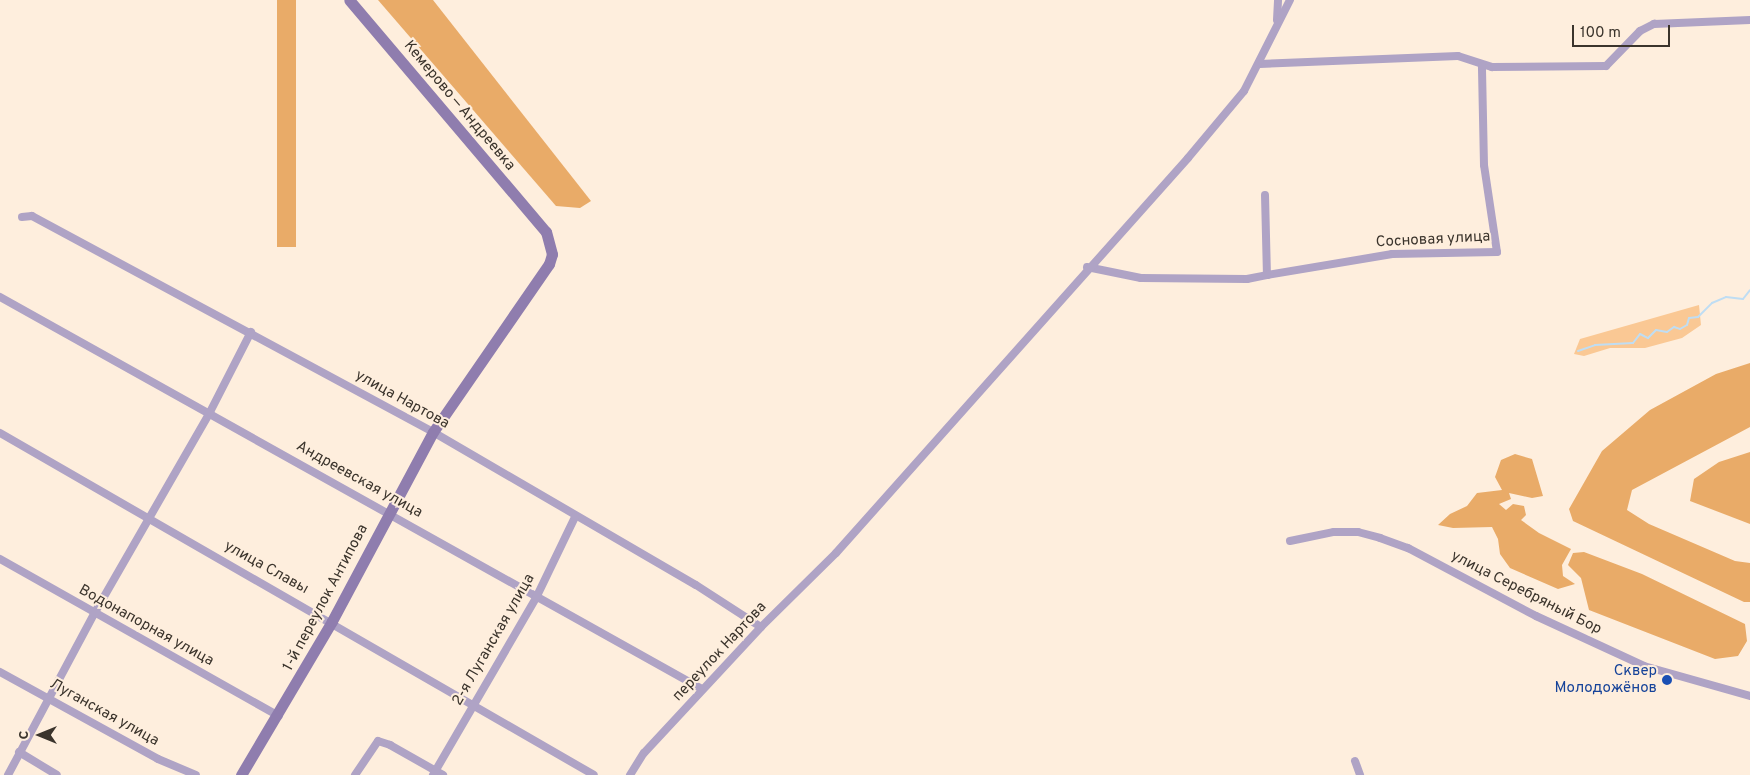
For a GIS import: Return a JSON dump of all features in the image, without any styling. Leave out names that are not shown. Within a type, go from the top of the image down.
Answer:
[{"type":"main road","name":"Кемерово — Андреевка","points":[[349,0],[546,232]]},
{"type":"main road","name":"1-й переулок Антипова","points":[[241,775],[279,716],[433,432],[549,264],[552,245],[546,232]]},
{"type":"street","points":[[1276,22],[1278,0]]},
{"type":"street","points":[[1276,22],[1290,0]]},
{"type":"street","points":[[1260,64],[1458,56],[1482,66],[1606,66],[1640,31],[1654,24],[1750,20]]},
{"type":"street","name":"переулок Нартова","points":[[630,775],[644,753],[702,690],[761,627],[836,553],[1244,91],[1260,64],[1276,22]]},
{"type":"street","name":"Сосновая улица","points":[[1267,275],[1392,254],[1497,252],[1484,165],[1482,66]]},
{"type":"street","points":[[1088,267],[1141,278],[1247,279],[1267,275],[1265,194]]},
{"type":"street","name":"улица Нартова","points":[[22,217],[32,216],[251,332],[433,432],[575,517],[696,585],[761,627]]},
{"type":"street","name":"Андреевская улица","points":[[0,297],[389,512],[536,598],[702,690]]},
{"type":"street","points":[[8,775],[94,614],[210,412],[251,332]]},
{"type":"street","name":"улица Славы","points":[[0,432],[332,621],[594,775]]},
{"type":"street","name":"2-я Луганская улица","points":[[434,773],[473,703],[536,598],[575,517]]},
{"type":"street","name":"улица Серебряный Бор","points":[[1290,542],[1334,532],[1358,532],[1380,538],[1408,548],[1536,616],[1644,666],[1750,696]]},
{"type":"street","name":"Водонапорная улица","points":[[0,559],[94,614],[279,716]]},
{"type":"street","name":"Луганская улица","points":[[0,672],[158,759],[196,775]]},
{"type":"street","points":[[355,775],[378,741],[390,745],[434,773],[443,775]]},
{"type":"street","points":[[20,752],[57,775]]},
{"type":"street","points":[[1355,761],[1360,775]]},
{"type":"shaded area","points":[[277,0],[296,0],[296,247],[277,247]]},
{"type":"shaded area","points":[[378,0],[433,0],[591,201],[580,208],[556,206]]},
{"type":"shaded area","points":[[1699,305],[1701,325],[1682,338],[1645,348],[1610,348],[1584,356],[1574,354],[1580,339]]},
{"type":"shaded area","points":[[1750,363],[1750,427],[1632,490],[1627,510],[1649,524],[1735,561],[1750,563],[1750,602],[1744,602],[1573,521],[1569,509],[1602,451],[1650,410],[1716,374]]},
{"type":"shaded area","points":[[1750,452],[1750,524],[1690,501],[1694,479],[1719,462]]},
{"type":"shaded area","points":[[1515,454],[1532,459],[1543,496],[1532,498],[1509,493],[1511,499],[1499,504],[1506,510],[1513,504],[1524,506],[1526,515],[1521,520],[1539,533],[1571,549],[1562,565],[1563,576],[1575,584],[1558,589],[1510,568],[1500,554],[1498,539],[1492,527],[1453,528],[1438,525],[1450,514],[1467,506],[1477,493],[1502,490],[1495,477],[1501,460]]},
{"type":"shaded area","points":[[1584,552],[1642,574],[1745,624],[1747,641],[1738,656],[1715,659],[1589,610],[1581,578],[1568,565],[1573,553]]},
{"type":"waterway","points":[[1578,351],[1595,345],[1633,343],[1640,334],[1648,338],[1656,330],[1667,332],[1674,327],[1680,329],[1687,325],[1689,318],[1698,317],[1712,303],[1726,297],[1743,299],[1750,290]]},
{"type":"place","name":"Сквер Молодожёнов","points":[[1667,680]]}]
